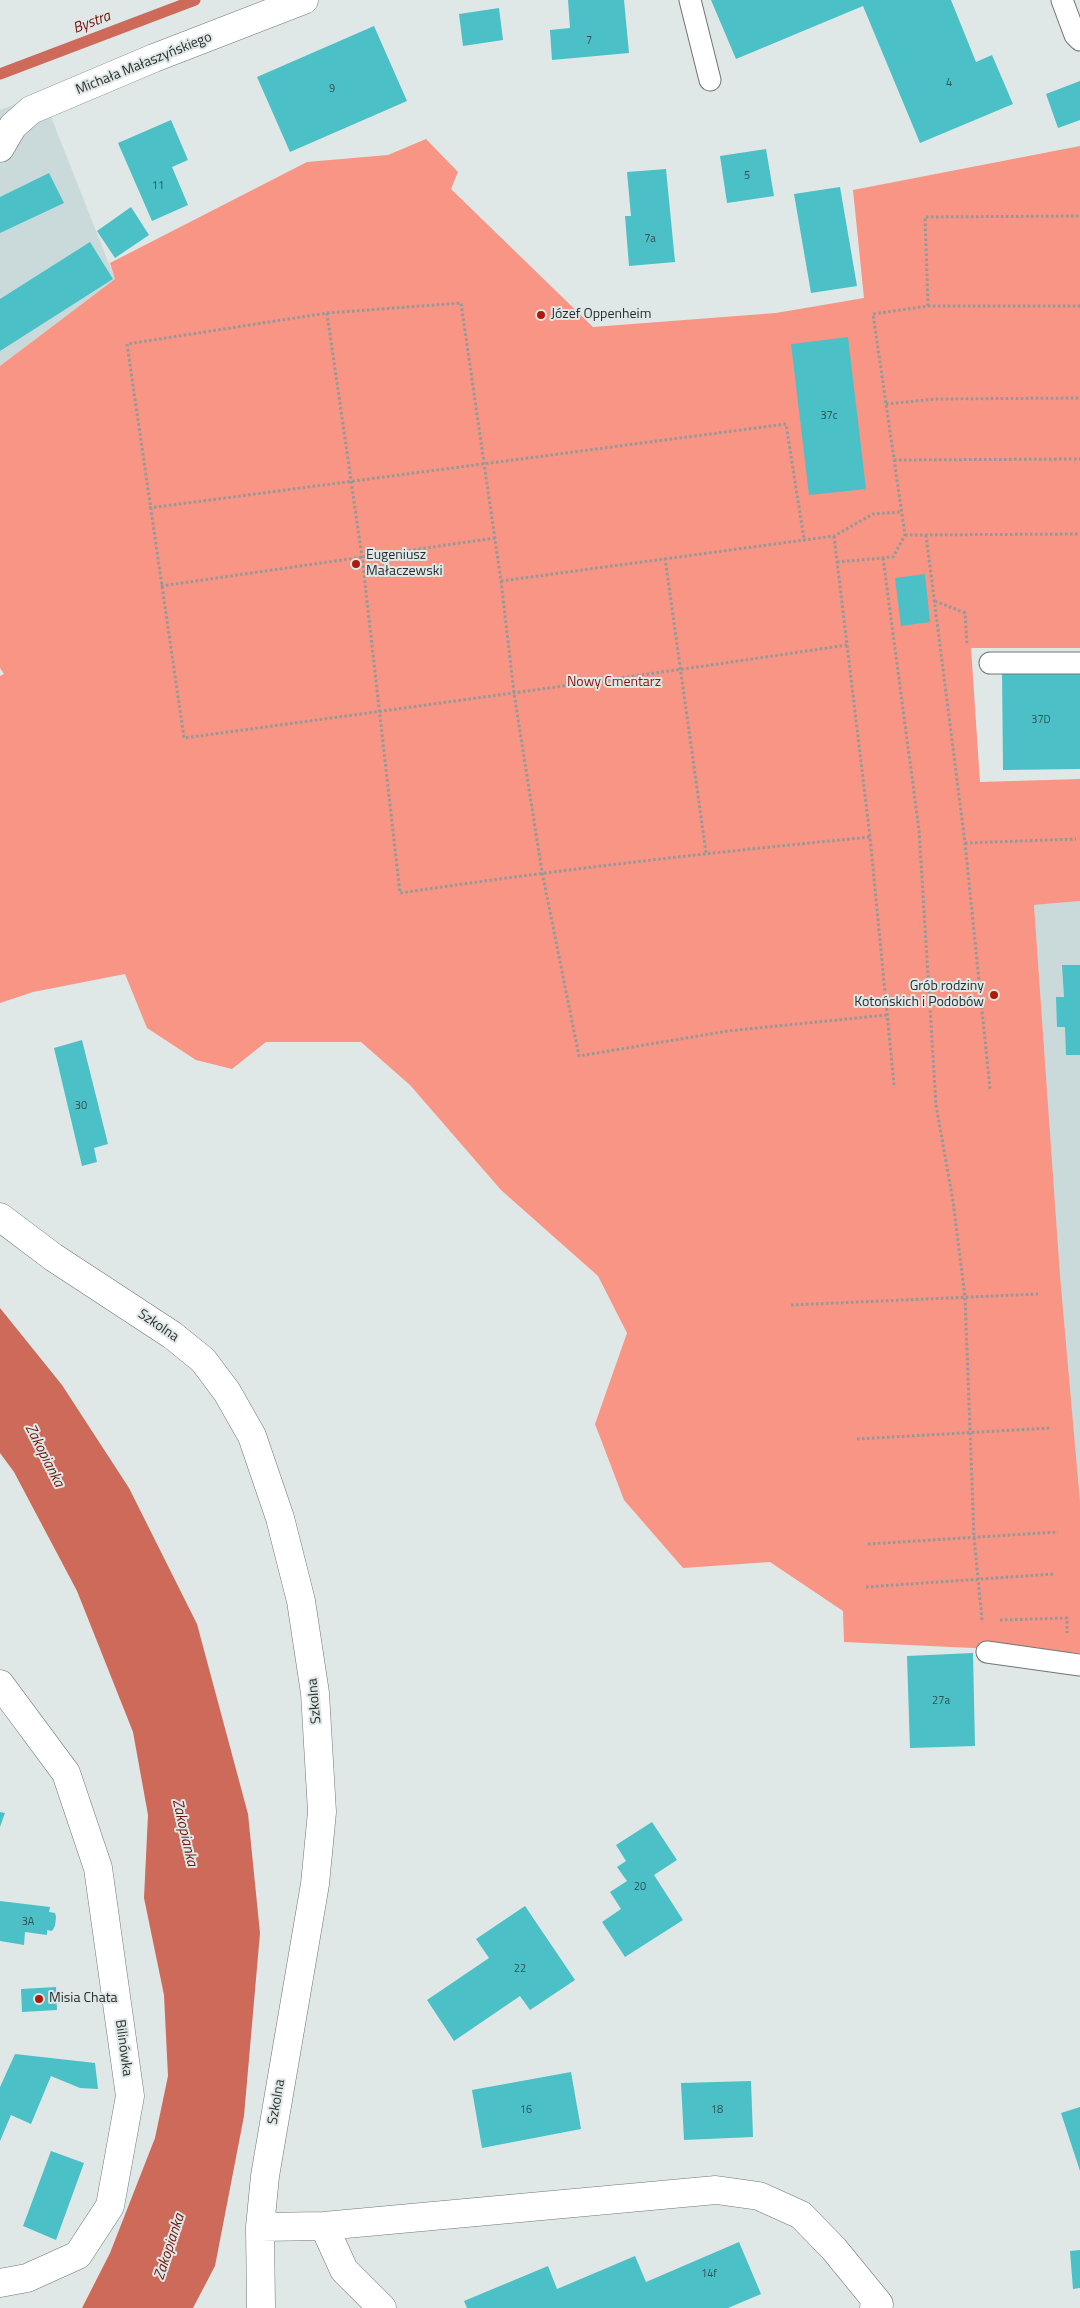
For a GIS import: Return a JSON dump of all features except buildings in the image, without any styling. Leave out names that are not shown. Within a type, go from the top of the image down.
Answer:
[{"type":"street","name":"Michała Małaszyńskiego","points":[[0,148],[12,126],[31,110],[154,58],[304,0]]},
{"type":"street","name":"Szkolna","points":[[0,1217],[53,1257],[172,1335],[203,1360],[227,1392],[252,1436],[280,1518],[296,1583],[315,1693],[322,1812],[315,1884],[265,2176],[260,2227],[261,2308]]},
{"type":"street","name":"Bilinówka","points":[[0,1684],[66,1773],[98,1868],[130,2096],[110,2206],[78,2255],[26,2278],[0,2284]]},
{"type":"street","points":[[260,2227],[324,2226],[716,2190],[758,2196],[801,2215],[834,2249],[879,2304],[874,2308]]},
{"type":"street","points":[[324,2226],[344,2270],[382,2308]]},
{"type":"lane","points":[[690,0],[710,80]]},
{"type":"lane","points":[[1062,0],[1075,35],[1080,40]]},
{"type":"lane","points":[[990,662],[1080,663]]},
{"type":"lane","points":[[987,1652],[1074,1664]]},
{"type":"path","points":[[928,306],[925,217],[1080,216]]},
{"type":"path","points":[[847,645],[681,670],[514,693],[184,738],[149,508],[127,344],[327,313],[461,303],[495,538],[514,693],[542,872],[579,1056],[728,1031],[887,1015]]},
{"type":"path","points":[[837,562],[893,557],[905,535],[873,314],[928,306],[1080,306]]},
{"type":"path","points":[[327,313],[362,557],[381,711],[400,893],[542,872],[870,837]]},
{"type":"path","points":[[886,404],[936,400],[1080,398]]},
{"type":"path","points":[[149,508],[351,483],[786,424],[804,539]]},
{"type":"path","points":[[894,460],[1080,459]]},
{"type":"path","points":[[500,581],[834,536],[873,514],[901,512]]},
{"type":"path","points":[[905,535],[1080,534]]},
{"type":"path","points":[[926,535],[965,843],[990,1089]]},
{"type":"path","points":[[834,536],[870,837],[894,1085]]},
{"type":"path","points":[[162,586],[495,538]]},
{"type":"path","points":[[665,558],[706,853]]},
{"type":"path","points":[[883,558],[919,830],[936,1105],[953,1201],[965,1297],[974,1537],[980,1620],[1067,1618],[1074,1664]]},
{"type":"path","points":[[935,601],[965,613],[968,655],[990,662]]},
{"type":"path","points":[[965,843],[1076,839]]},
{"type":"path","points":[[791,1305],[1038,1294]]},
{"type":"path","points":[[857,1439],[1050,1428]]},
{"type":"path","points":[[868,1544],[1058,1532]]},
{"type":"path","points":[[866,1587],[1054,1574]]},
{"type":"shaded area","points":[[42,94],[115,279],[0,366],[0,110]]},
{"type":"shaded area","points":[[1080,901],[1080,1501],[1060,1275],[1034,905]]},
{"type":"green space","name":"Nowy Cmentarz","points":[[426,139],[458,172],[451,189],[593,327],[776,313],[864,298],[853,190],[1080,146],[1080,648],[971,648],[980,782],[1080,779],[1080,901],[1034,905],[1060,1275],[1080,1501],[1080,1653],[844,1642],[843,1611],[770,1562],[683,1568],[624,1500],[595,1424],[627,1333],[598,1276],[501,1190],[410,1085],[361,1042],[266,1042],[232,1069],[196,1060],[147,1028],[125,974],[33,992],[0,1003],[0,676],[4,674],[0,668],[0,366],[115,279],[110,263],[307,162],[388,155]]},
{"type":"water","name":"Zakopianka","points":[[0,1308],[62,1385],[129,1488],[197,1624],[248,1814],[260,1933],[244,2116],[215,2266],[193,2308],[82,2308],[110,2253],[155,2138],[168,2076],[164,1995],[144,1898],[148,1815],[133,1732],[77,1591],[14,1472],[0,1453]]},
{"type":"waterway","name":"Bystra","points":[[0,74],[195,0]]},
{"type":"place","name":"Józef Oppenheim","points":[[541,315]]},
{"type":"place","name":"Eugeniusz Małaczewski","points":[[356,564]]},
{"type":"place","name":"Grób rodziny Kotońskich i Podobów","points":[[994,995]]},
{"type":"place","name":"Misia Chata","points":[[39,1999]]}]
